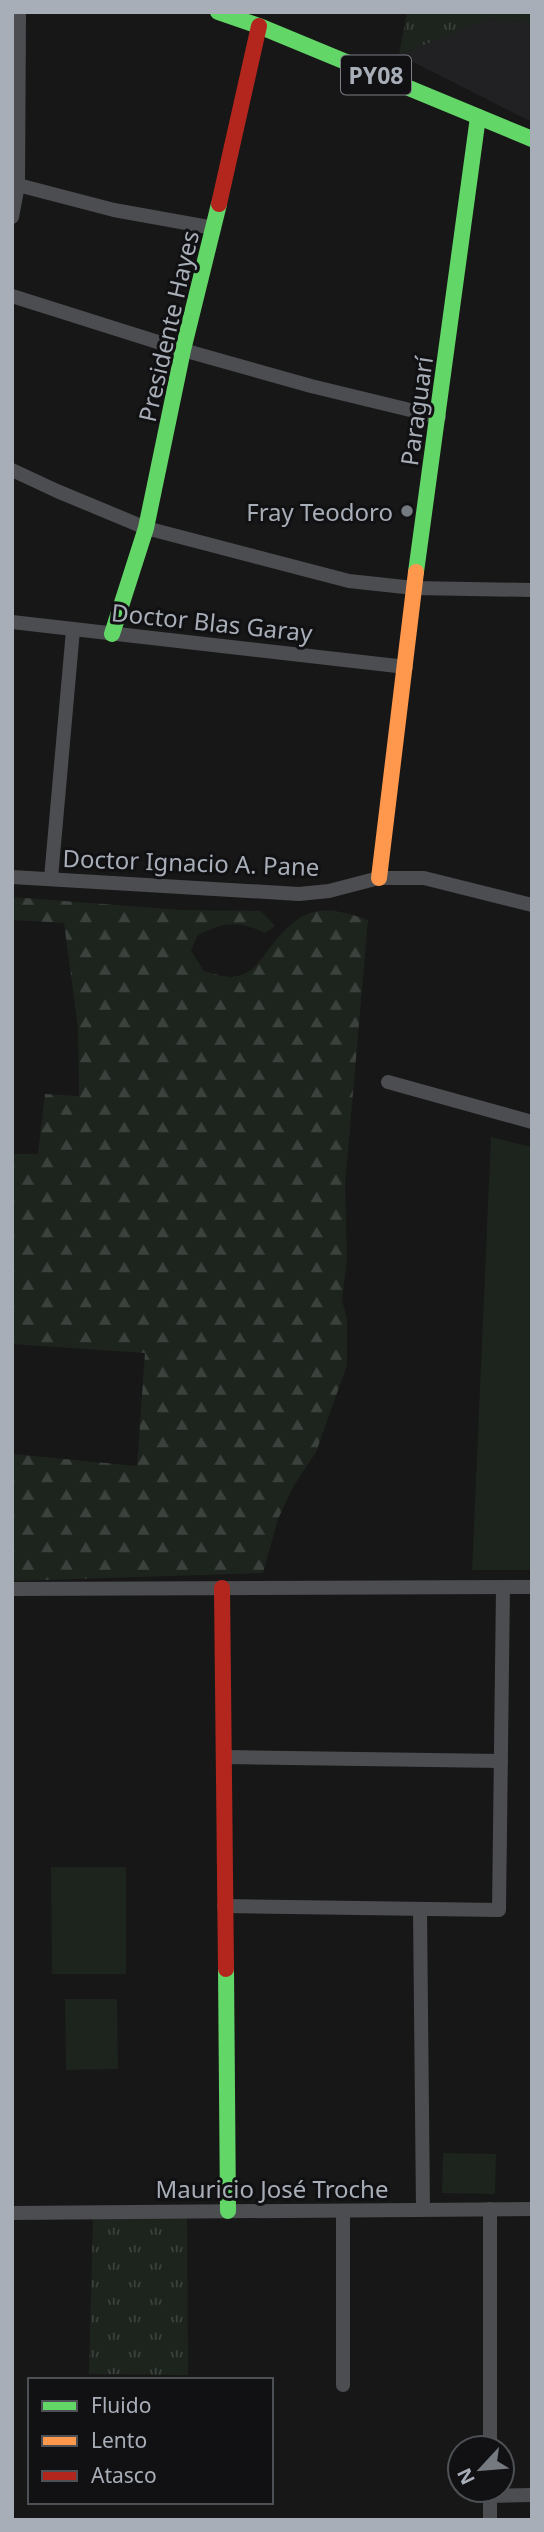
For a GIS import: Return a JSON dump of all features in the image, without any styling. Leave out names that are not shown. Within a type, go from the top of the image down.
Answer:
[{"type":"main road","name":"PY08","points":[[218,12],[239,16],[532,139]]},
{"type":"main road","name":"Presidente Hayes","points":[[112,634],[146,528],[183,350],[214,228],[259,26]]},
{"type":"main road","name":"Paraguarí","points":[[379,878],[414,588],[478,117]]},
{"type":"main road","points":[[222,1588],[226,1757],[224,1906],[228,2211]]},
{"type":"street","points":[[12,217],[18,185],[19,12]]},
{"type":"street","points":[[18,185],[114,210],[214,228]]},
{"type":"street","points":[[12,296],[183,350],[311,386],[439,417]]},
{"type":"street","points":[[12,470],[146,528],[349,582],[414,588],[532,590]]},
{"type":"street","name":"Doctor Blas Garay","points":[[12,622],[406,667]]},
{"type":"street","points":[[51,878],[73,629]]},
{"type":"street","name":"Doctor Ignacio A. Pane","points":[[12,877],[299,894],[329,891],[379,878],[424,878],[532,905]]},
{"type":"street","points":[[388,1082],[532,1122]]},
{"type":"street","points":[[224,1906],[499,1910],[503,1587]]},
{"type":"street","points":[[12,1589],[532,1587]]},
{"type":"street","points":[[226,1757],[501,1761]]},
{"type":"street","points":[[420,1909],[423,2210]]},
{"type":"street","points":[[490,2209],[490,2434]]},
{"type":"street","name":"Mauricio José Troche","points":[[12,2213],[532,2209]]},
{"type":"street","points":[[343,2211],[344,2385]]},
{"type":"shaded area","points":[[488,19],[532,23],[532,122],[399,55]]},
{"type":"green space","points":[[407,12],[532,12],[532,23],[488,19],[399,55]]},
{"type":"green space","points":[[12,897],[181,910],[261,911],[275,926],[265,933],[230,924],[197,936],[191,951],[204,971],[228,977],[249,971],[280,935],[301,917],[312,912],[336,911],[368,920],[345,1185],[347,1259],[342,1300],[347,1319],[347,1365],[316,1452],[293,1487],[278,1519],[263,1573],[12,1581],[12,1454],[137,1466],[145,1353],[12,1344],[12,1154],[38,1154],[45,1094],[79,1096],[78,1028],[64,923],[12,920]]},
{"type":"green space","points":[[491,1137],[532,1147],[532,1570],[472,1570]]},
{"type":"green space","points":[[51,1867],[126,1867],[126,1974],[52,1974]]},
{"type":"green space","points":[[65,1999],[117,1999],[118,2069],[66,2070]]},
{"type":"green space","points":[[443,2153],[496,2154],[495,2194],[442,2193]]},
{"type":"green space","points":[[187,2216],[188,2375],[89,2374],[93,2219]]},
{"type":"traffic: fast","points":[[218,12],[259,26],[532,139]]},
{"type":"traffic: fast","points":[[416,572],[478,117]]},
{"type":"traffic: fast","points":[[112,634],[146,528],[183,350],[219,204]]},
{"type":"traffic: fast","points":[[226,1969],[228,2211]]},
{"type":"traffic: slow","points":[[379,878],[416,572]]},
{"type":"traffic: jam","points":[[219,204],[259,26]]},
{"type":"traffic: jam","points":[[222,1588],[226,1969]]},
{"type":"place","name":"Fray Teodoro","points":[[407,511]]}]
